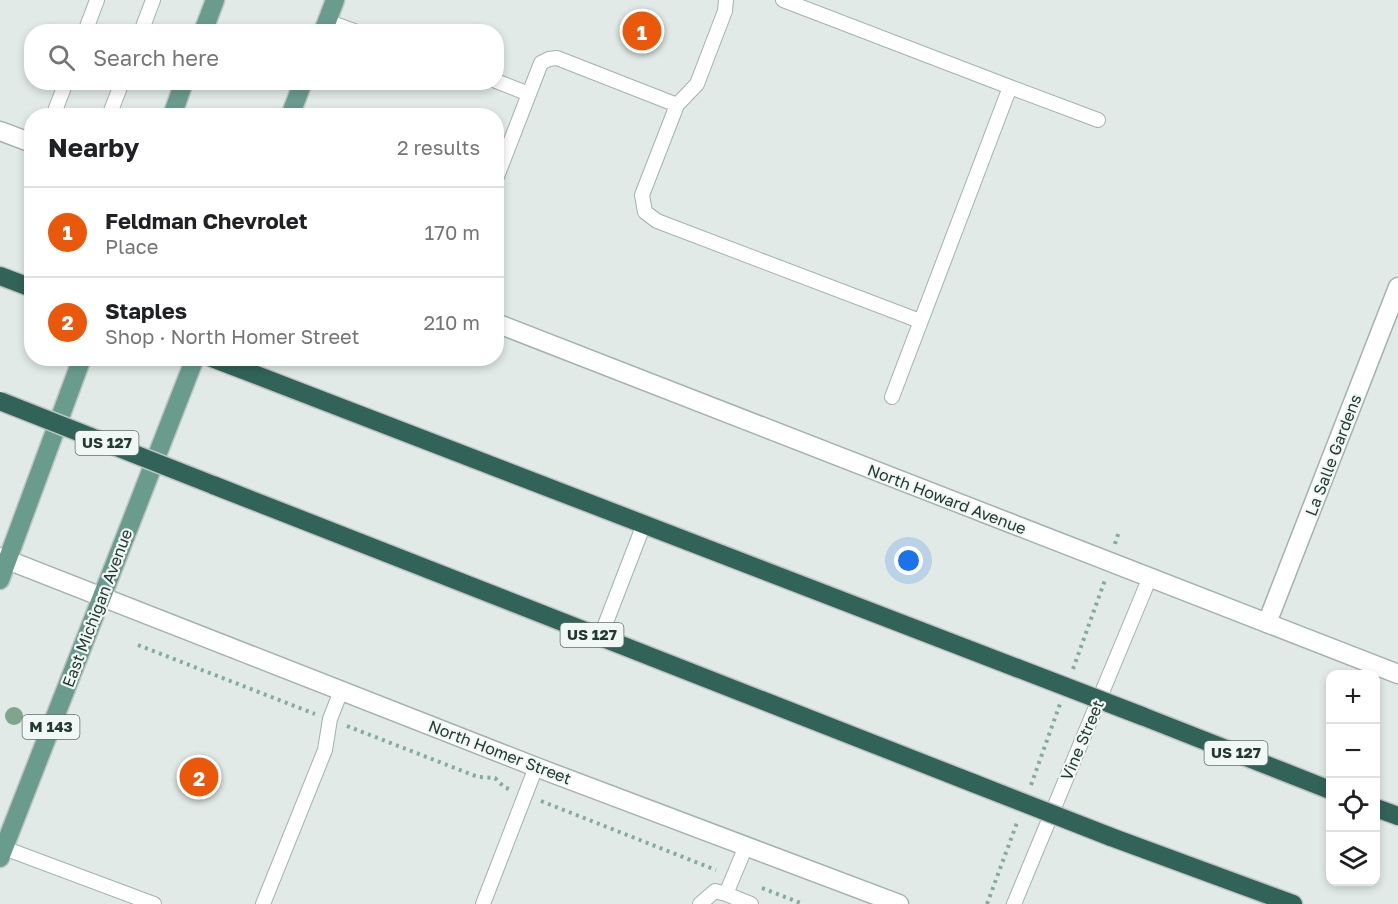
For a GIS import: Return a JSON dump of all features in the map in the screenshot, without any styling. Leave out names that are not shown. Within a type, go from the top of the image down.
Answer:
[{"type":"highway","points":[[0,276],[24,285]]},
{"type":"highway","name":"US 127","points":[[232,366],[1326,788]]},
{"type":"highway","name":"US 127","points":[[0,401],[1111,837],[1293,904]]},
{"type":"highway","points":[[1380,809],[1398,816]]},
{"type":"main road","points":[[206,24],[215,0]]},
{"type":"main road","points":[[326,24],[335,0]]},
{"type":"main road","points":[[175,108],[181,90]]},
{"type":"main road","points":[[293,108],[300,90]]},
{"type":"main road","points":[[0,580],[4,559],[79,366]]},
{"type":"main road","name":"East Michigan Avenue","points":[[2,853],[192,366]]},
{"type":"street","points":[[0,131],[24,140]]},
{"type":"street","name":"La Salle Gardens","points":[[1267,623],[1398,287]]},
{"type":"street","name":"North Howard Avenue","points":[[504,326],[1398,674]]},
{"type":"street","name":"North Homer Street","points":[[4,559],[536,767],[900,904]]},
{"type":"lane","points":[[88,24],[97,0]]},
{"type":"lane","points":[[144,24],[153,0]]},
{"type":"lane","points":[[726,0],[725,11],[697,84],[677,105],[642,195],[645,212],[657,220],[920,321]]},
{"type":"lane","points":[[783,0],[1098,120]]},
{"type":"lane","points":[[504,158],[541,63],[549,59],[557,58],[677,105]]},
{"type":"lane","points":[[504,84],[529,94]]},
{"type":"lane","points":[[892,397],[1010,87]]},
{"type":"lane","points":[[56,108],[63,90]]},
{"type":"lane","points":[[112,108],[119,90]]},
{"type":"lane","points":[[600,638],[644,524]]},
{"type":"lane","name":"Vine Street","points":[[1014,904],[1150,577]]},
{"type":"lane","points":[[263,904],[324,750],[330,719],[341,691]]},
{"type":"lane","points":[[483,904],[536,767]]},
{"type":"lane","points":[[726,894],[746,846]]},
{"type":"lane","points":[[2,853],[154,904]]},
{"type":"lane","points":[[700,904],[715,891],[749,904]]},
{"type":"path","points":[[1072,672],[1104,584],[1119,531]]},
{"type":"path","points":[[138,645],[478,777],[495,778],[504,787],[803,904]]},
{"type":"path","points":[[1027,794],[1064,694]]},
{"type":"path","points":[[987,904],[1019,816]]},
{"type":"place","name":"Feldman Chevrolet","points":[[642,31]]},
{"type":"place","name":"Staples","points":[[199,777]]}]
